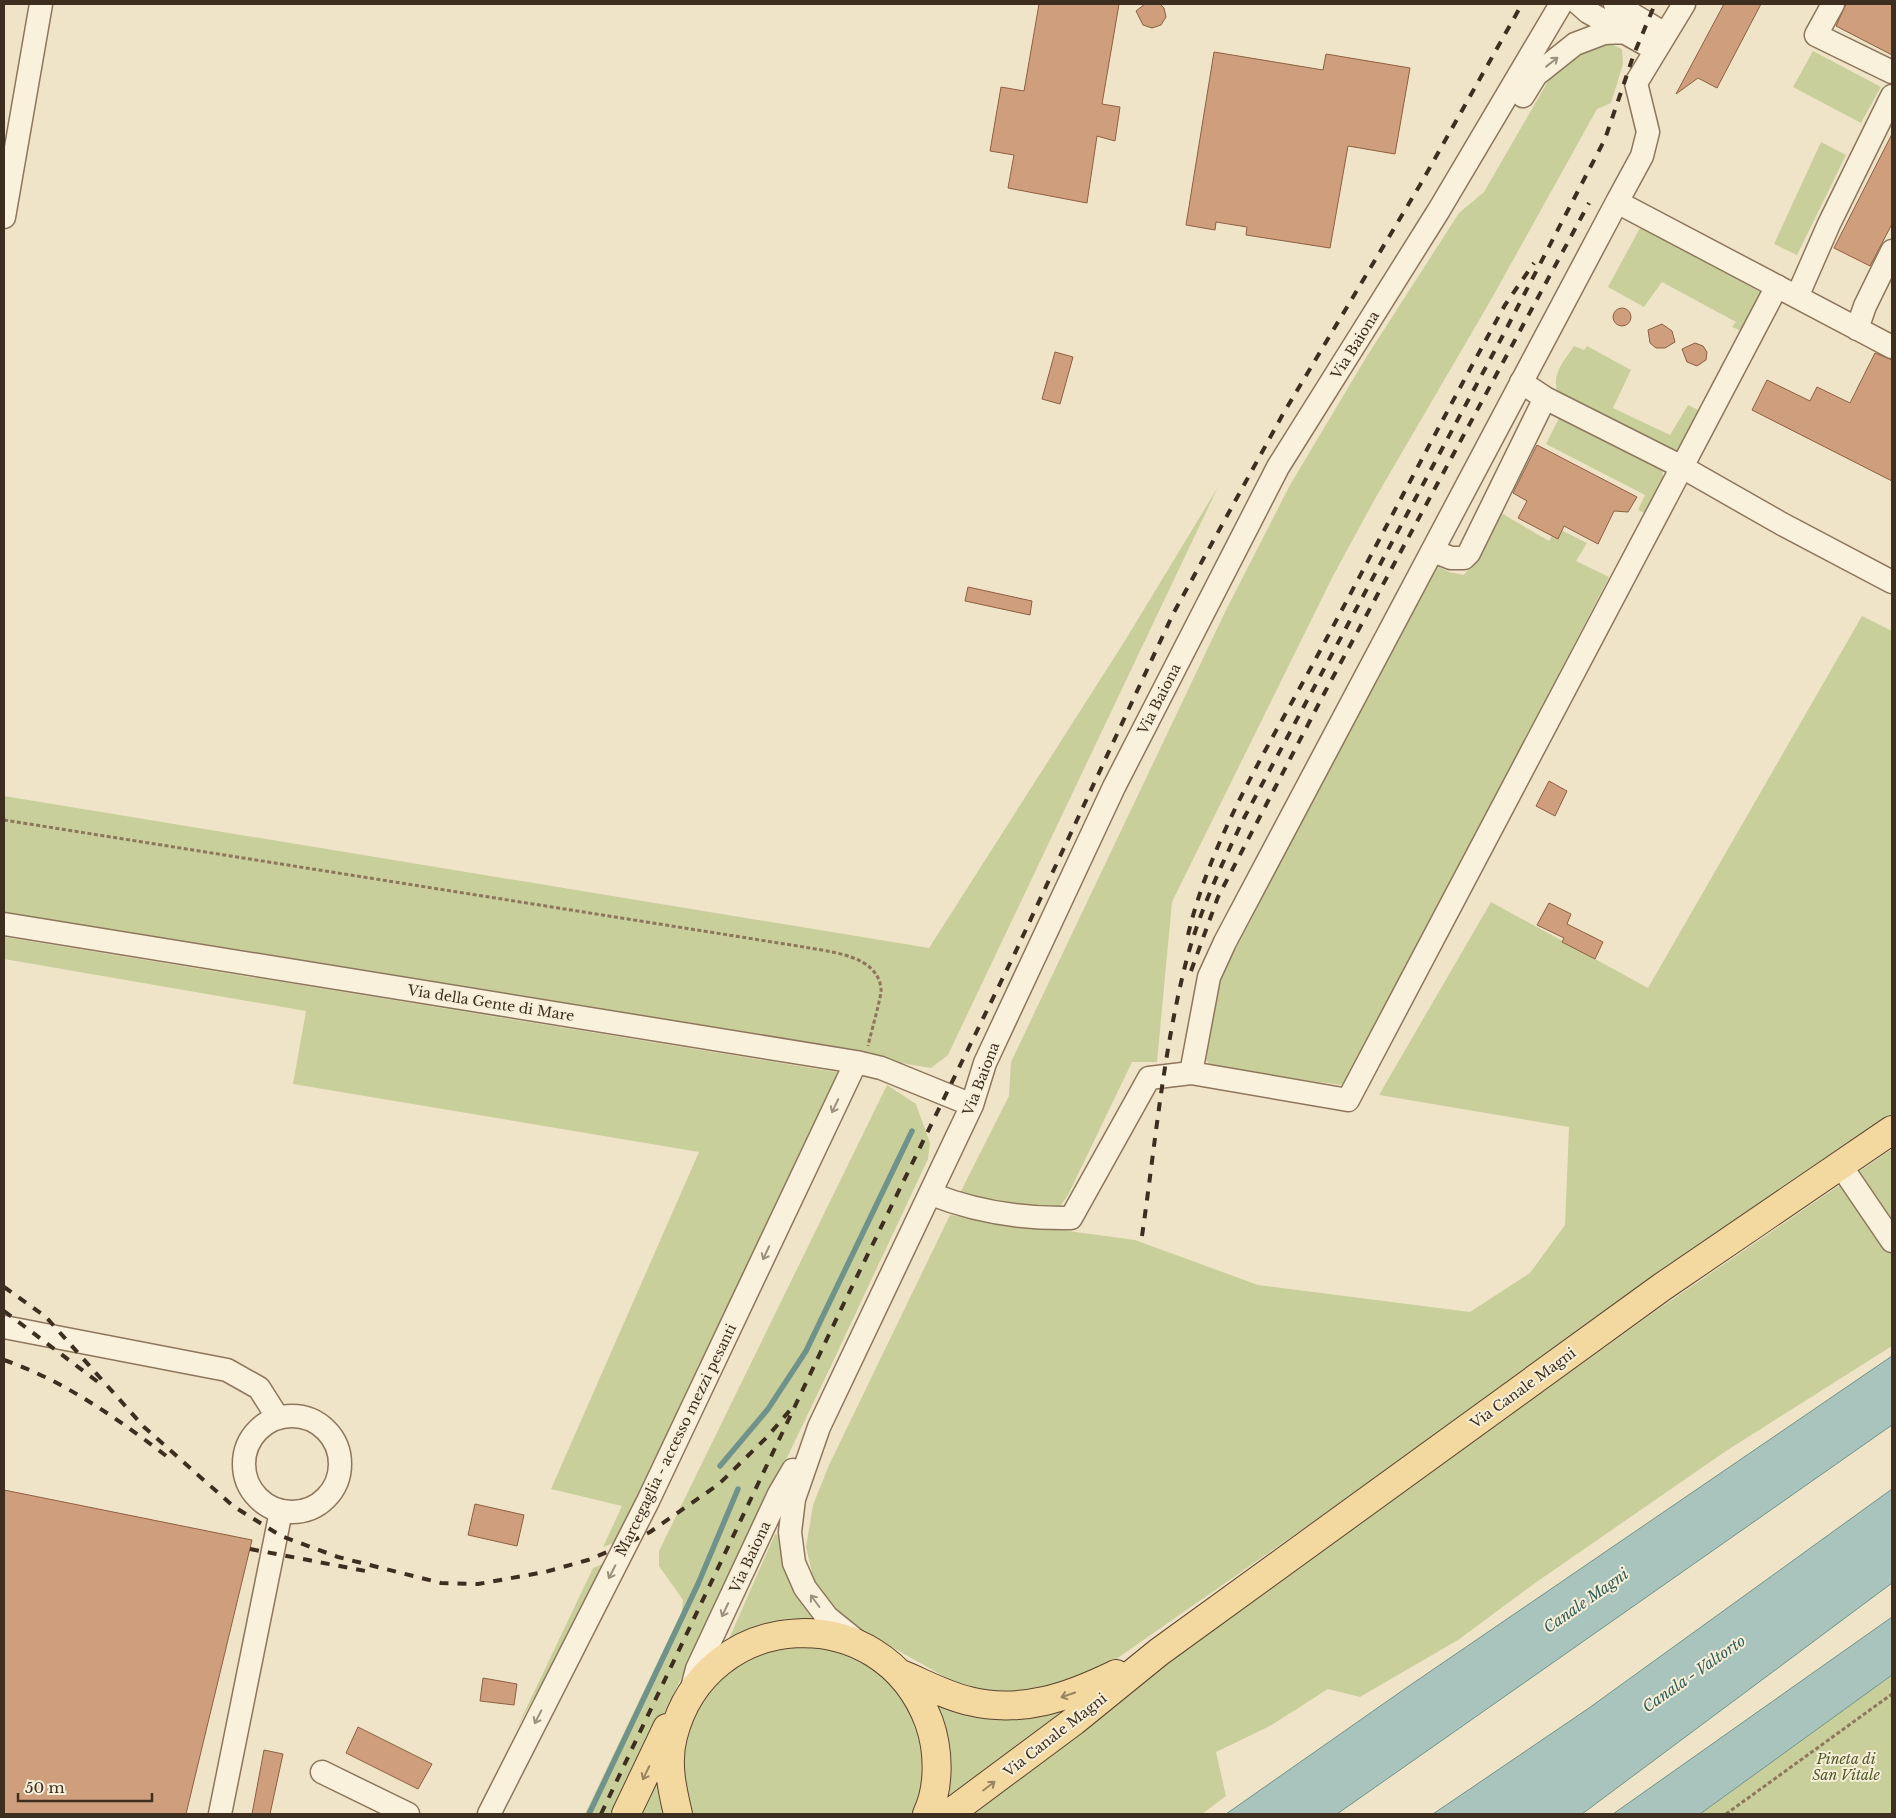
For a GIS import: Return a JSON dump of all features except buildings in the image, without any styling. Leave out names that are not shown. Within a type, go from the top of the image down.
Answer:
[{"type":"main road","name":"Via Canale Magni","points":[[949,1814],[1074,1721],[1159,1652],[1662,1287],[1892,1130]]},
{"type":"main road","points":[[678,1814],[670,1776],[672,1737],[689,1696],[717,1664],[750,1643],[788,1633],[826,1634],[863,1646],[884,1658],[901,1674],[922,1703],[934,1736],[937,1772],[927,1814]]},
{"type":"main road","name":"Via Canale Magni","points":[[901,1674],[968,1701],[1012,1707],[1048,1702],[1088,1688],[1159,1652]]},
{"type":"main road","name":"Via Baiona","points":[[626,1814],[669,1723],[689,1696]]},
{"type":"street","points":[[4,217],[41,4]]},
{"type":"street","name":"Via Baiona","points":[[689,1696],[697,1669],[779,1494],[819,1426],[931,1194],[972,1105],[985,1063],[1114,787],[1278,467],[1439,210],[1561,4]]},
{"type":"street","points":[[1579,4],[1588,12],[1626,13],[1661,42]]},
{"type":"street","points":[[1191,1073],[1209,977],[1217,960],[1642,156],[1648,132],[1636,83],[1684,4]]},
{"type":"street","points":[[1833,4],[1816,34],[1892,72]]},
{"type":"street","points":[[1439,210],[1472,184],[1536,75],[1575,44],[1604,34],[1626,13]]},
{"type":"street","points":[[1797,297],[1829,224],[1892,96]]},
{"type":"street","points":[[1617,202],[1892,347]]},
{"type":"street","points":[[1857,329],[1864,306],[1892,251]]},
{"type":"street","points":[[931,1194],[957,1204],[1041,1219],[1071,1218],[1149,1078],[1191,1073],[1348,1100],[1777,286]]},
{"type":"street","points":[[1521,382],[1545,398],[1682,467],[1782,524],[1892,582]]},
{"type":"street","points":[[1433,551],[1451,558],[1464,558],[1469,553],[1545,398]]},
{"type":"street","name":"Via della Gente di Mare","points":[[4,924],[861,1062],[972,1105]]},
{"type":"street","name":"Marcegaglia - accesso mezzi pesanti","points":[[489,1814],[648,1501],[861,1062]]},
{"type":"street","points":[[1841,1166],[1892,1241]]},
{"type":"street","points":[[4,1328],[227,1370],[260,1388],[278,1418]]},
{"type":"street","points":[[293,1416],[307,1419],[320,1425],[330,1435],[337,1448],[340,1463],[338,1477],[332,1490],[322,1501],[310,1508],[296,1512],[281,1511],[268,1506],[257,1497],[249,1486],[245,1473],[244,1459],[251,1440],[266,1424],[278,1418],[293,1416]]},
{"type":"street","name":"Via Baiona","points":[[819,1426],[794,1499],[790,1532],[794,1563],[805,1588],[827,1617],[863,1646]]},
{"type":"street","points":[[220,1814],[281,1511]]},
{"type":"street","points":[[322,1772],[408,1814]]},
{"type":"path","points":[[4,820],[804,947],[851,957],[872,967],[881,989],[861,1062]]},
{"type":"path","points":[[1726,1814],[1892,1694]]},
{"type":"green space","points":[[1608,43],[1622,49],[1623,64],[1611,103],[1597,109],[1492,298],[1376,497],[1333,576],[1172,902],[1157,1062],[1132,1062],[1068,1195],[1059,1208],[1017,1208],[999,1200],[967,1196],[960,1193],[1009,1096],[1011,1062],[1226,610],[1290,485],[1367,356],[1459,213],[1484,192],[1551,76],[1581,51]]},
{"type":"green space","points":[[1813,51],[1881,87],[1861,123],[1793,87]]},
{"type":"green space","points":[[1821,142],[1846,155],[1797,255],[1774,244]]},
{"type":"green space","points":[[1647,227],[1761,290],[1760,300],[1744,332],[1732,327],[1736,322],[1662,282],[1644,307],[1608,287],[1640,228]]},
{"type":"green space","points":[[1574,346],[1584,350],[1587,346],[1631,370],[1613,408],[1670,435],[1688,405],[1702,412],[1683,446],[1674,452],[1663,449],[1557,391],[1556,378],[1563,362]]},
{"type":"green space","points":[[1560,416],[1647,460],[1662,470],[1664,481],[1647,514],[1638,510],[1645,495],[1546,444]]},
{"type":"green space","points":[[1218,487],[948,1055],[931,1068],[4,915],[4,796],[929,948],[1126,639]]},
{"type":"green space","points":[[1501,513],[1549,541],[1557,528],[1587,543],[1576,561],[1609,577],[1493,801],[1342,1085],[1213,1068],[1205,1059],[1217,984],[1372,688],[1426,570],[1439,567],[1449,572],[1464,575],[1477,559]]},
{"type":"green space","points":[[1862,616],[1892,631],[1892,1118],[1089,1678],[1014,1696],[968,1690],[867,1633],[830,1605],[814,1581],[806,1547],[813,1505],[829,1465],[950,1215],[1135,1240],[1258,1285],[1470,1312],[1530,1273],[1565,1225],[1569,1127],[1379,1095],[1491,902],[1648,988]]},
{"type":"green space","points":[[4,937],[842,1073],[617,1542],[603,1547],[622,1506],[551,1489],[699,1152],[293,1084],[306,1011],[4,959]]},
{"type":"green space","points":[[887,1085],[916,1104],[930,1143],[928,1159],[616,1814],[585,1814],[682,1611],[683,1600],[659,1566],[659,1551]]},
{"type":"green space","points":[[1892,1149],[1892,1346],[1726,1451],[1538,1581],[1458,1640],[1360,1697],[1328,1689],[1270,1726],[1216,1752],[1226,1796],[1202,1814],[972,1814],[1131,1686],[1660,1308]]},
{"type":"green space","points":[[775,1534],[778,1535],[784,1560],[793,1584],[805,1606],[823,1625],[725,1648]]},
{"type":"green space","points":[[607,1562],[597,1583],[516,1730],[593,1568]]},
{"type":"green space","points":[[819,1646],[855,1657],[878,1672],[894,1688],[907,1707],[917,1726],[922,1747],[924,1769],[921,1792],[913,1814],[693,1814],[684,1788],[682,1761],[686,1736],[696,1713],[710,1691],[729,1673],[751,1658],[781,1647]]},
{"type":"green space","name":"Pineta di San Vitale","points":[[1892,1675],[1892,1814],[1700,1814]]},
{"type":"green space","points":[[931,1695],[1067,1709],[941,1814]]},
{"type":"green space","points":[[660,1761],[672,1814],[634,1814]]},
{"type":"water","name":"Canale Magni","points":[[1892,1356],[1892,1425],[1337,1814],[1226,1814],[1406,1688]]},
{"type":"water","name":"Canala - Valtorto","points":[[1892,1489],[1892,1583],[1582,1814],[1433,1814],[1589,1708]]},
{"type":"water","points":[[1892,1617],[1892,1675],[1700,1814],[1613,1814]]},
{"type":"waterway","points":[[720,1466],[768,1409],[806,1351],[912,1131]]},
{"type":"waterway","points":[[589,1814],[698,1584],[738,1489]]},
{"type":"railway","points":[[601,1814],[844,1303],[1015,953],[1173,614],[1283,414],[1420,185],[1522,4]]},
{"type":"railway","points":[[1142,1236],[1165,1066],[1177,999],[1190,947],[1211,890],[1244,818],[1501,339],[1605,139],[1634,54],[1655,4]]},
{"type":"railway","points":[[1191,971],[1218,897],[1326,690],[1589,203]]},
{"type":"railway","points":[[1188,935],[1198,899],[1211,864],[1242,795],[1505,305],[1534,263]]},
{"type":"railway","points":[[4,1287],[46,1317],[144,1427],[233,1506],[281,1536],[338,1557],[441,1583],[478,1584],[545,1572],[588,1560],[626,1544],[650,1532],[719,1484],[767,1437],[791,1409]]},
{"type":"railway","points":[[4,1311],[98,1382]]},
{"type":"railway","points":[[4,1360],[70,1390],[110,1415],[169,1458]]},
{"type":"railway","points":[[250,1549],[371,1572]]}]
